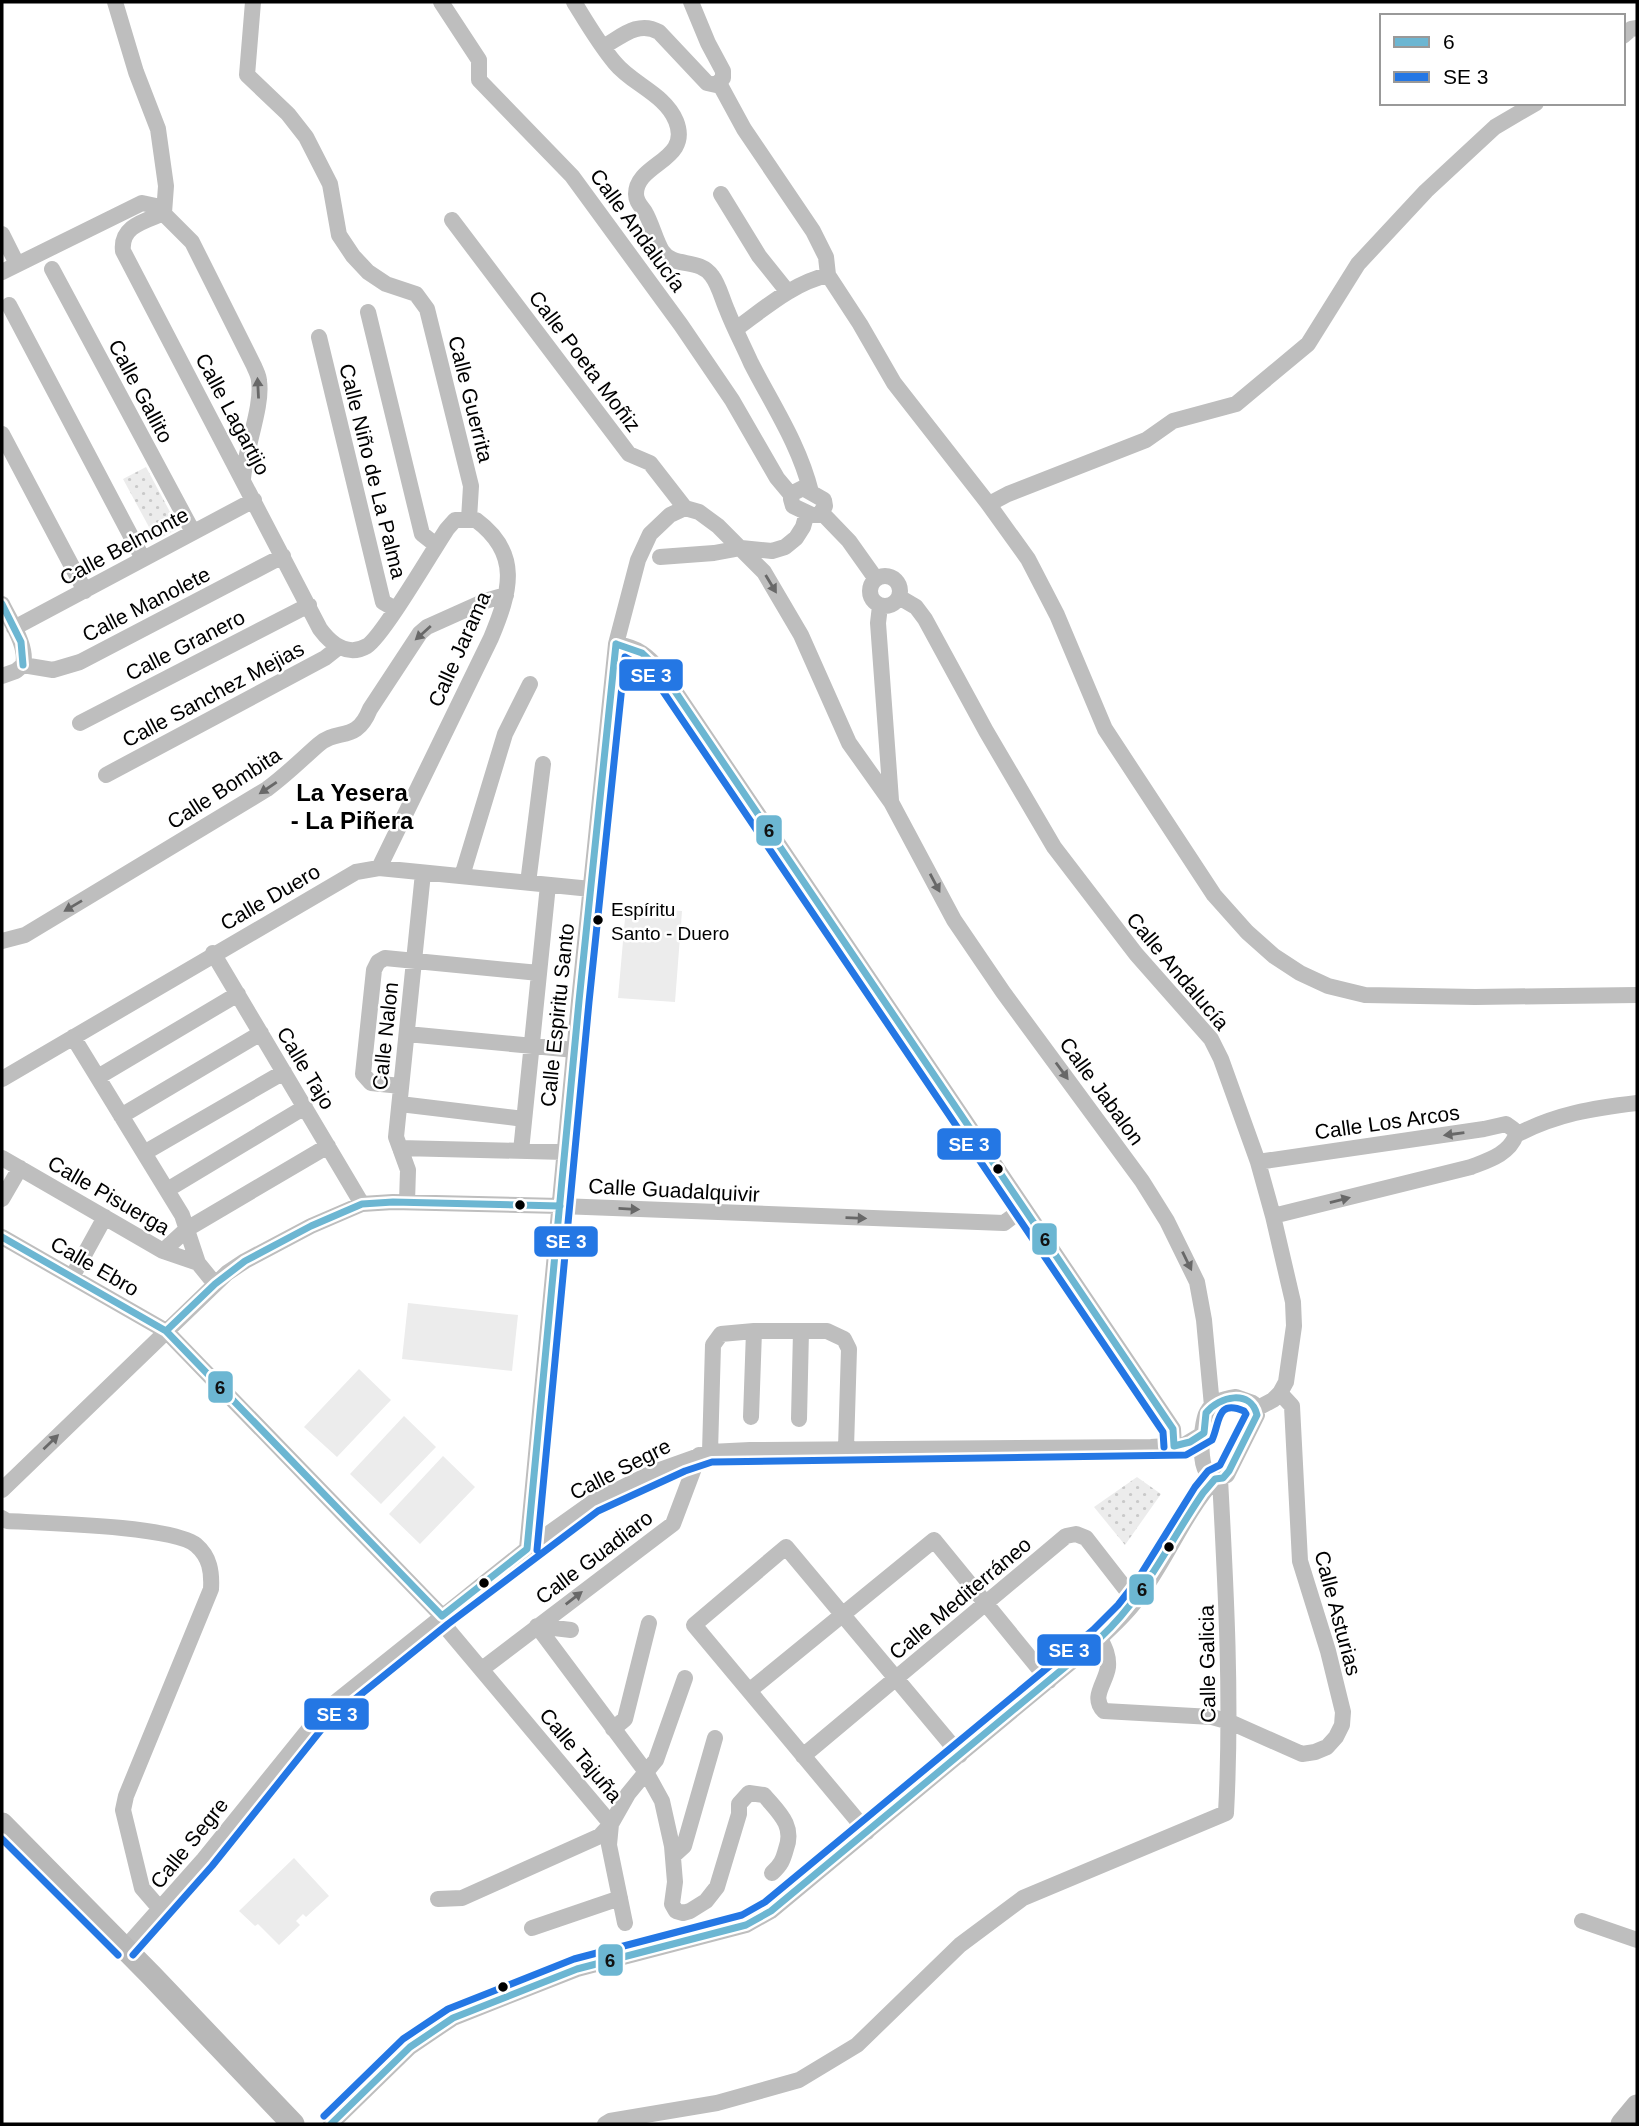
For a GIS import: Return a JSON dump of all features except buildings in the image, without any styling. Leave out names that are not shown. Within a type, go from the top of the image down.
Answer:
[{"type":"main road","points":[[2,1824],[293,2124]]},
{"type":"main road","points":[[1622,2124],[1637,2106]]},
{"type":"street","points":[[115,2],[135,72],[158,129],[166,186],[164,212]]},
{"type":"street","name":"Calle Guerrita","points":[[253,2],[247,75],[288,114],[306,137],[330,184],[339,235],[353,256],[386,284],[416,294],[427,309],[471,486],[469,519]]},
{"type":"street","name":"Calle Andalucía","points":[[441,2],[479,61],[479,80],[572,176],[689,336],[732,400],[777,478],[792,496],[793,506],[815,513]]},
{"type":"street","points":[[574,2],[617,66],[647,88],[676,121],[678,141],[674,151],[642,176],[636,192],[637,201],[647,215],[666,256],[680,263],[698,264],[713,277],[752,365],[796,445],[811,492]]},
{"type":"street","points":[[603,47],[638,27],[653,28],[707,83],[719,83],[723,72],[691,2]]},
{"type":"street","points":[[719,83],[744,129],[813,231],[826,257],[828,275],[894,383],[989,504],[1027,559],[1057,615],[1105,729],[1214,895],[1247,932],[1274,956],[1300,973],[1328,986],[1365,995],[1637,995]]},
{"type":"street","points":[[989,504],[1146,440],[1173,421],[1236,404],[1308,344],[1358,264],[1426,191],[1494,127],[1532,105]]},
{"type":"street","points":[[720,194],[759,256],[788,291]]},
{"type":"street","points":[[2,272],[142,203],[151,204],[164,212],[192,242],[260,382],[259,402],[246,453],[243,479]]},
{"type":"street","name":"Calle Lagartijo","points":[[164,212],[129,229],[123,240],[123,251],[320,629],[330,642],[339,647]]},
{"type":"street","name":"Calle Poeta Moñiz","points":[[452,220],[629,454],[650,463],[685,508],[699,512],[764,572],[802,635],[849,743],[903,823]]},
{"type":"street","points":[[2,234],[18,264]]},
{"type":"street","name":"Calle Gallito","points":[[52,269],[193,532]]},
{"type":"street","points":[[736,329],[788,291],[814,278],[828,275]]},
{"type":"street","points":[[9,305],[142,559]]},
{"type":"street","points":[[368,312],[422,534],[436,545]]},
{"type":"street","name":"Calle Niño de La Palma","points":[[318,337],[383,602],[395,609]]},
{"type":"street","points":[[2,434],[85,591]]},
{"type":"street","points":[[660,557],[741,548],[772,551],[785,547],[796,538],[815,513],[825,506],[824,500],[811,492],[799,489],[792,496]]},
{"type":"street","name":"Calle Belmonte","points":[[14,628],[254,500]]},
{"type":"street","name":"Calle Espiritu Santo","points":[[527,1549],[616,644],[638,560],[650,534],[670,515],[685,508]]},
{"type":"street","points":[[815,513],[849,541],[876,579]]},
{"type":"street","points":[[339,647],[349,650],[368,645],[395,609],[450,524],[469,519]]},
{"type":"street","name":"Calle Jarama","points":[[379,868],[491,638],[506,595],[508,566],[502,548],[485,527],[476,520],[469,519]]},
{"type":"street","name":"Calle Manolete","points":[[23,665],[53,670],[80,662],[283,556]]},
{"type":"street","points":[[885,576],[899,585],[900,597],[891,605],[880,606],[870,592],[876,579],[885,576]]},
{"type":"street","name":"Calle Bombita","points":[[2,941],[25,935],[267,789],[291,772],[323,741],[352,733],[366,719],[420,633],[427,627],[472,607],[506,595]]},
{"type":"street","name":"Calle Andalucía","points":[[900,597],[916,607],[925,619],[1054,847],[1136,954],[1211,1039],[1258,1162],[1293,1302],[1294,1326],[1289,1367],[1280,1393]]},
{"type":"street","points":[[2,604],[25,658],[23,665],[16,671],[2,676]]},
{"type":"street","name":"Calle Granero","points":[[80,723],[309,605]]},
{"type":"street","points":[[880,606],[878,623],[891,802]]},
{"type":"street","points":[[616,644],[633,647],[649,657],[662,672],[1173,1429],[1179,1445]]},
{"type":"street","name":"Calle Sanchez Mejias","points":[[106,775],[324,658],[339,647]]},
{"type":"street","points":[[463,876],[505,734],[530,684]]},
{"type":"street","points":[[528,883],[543,764]]},
{"type":"street","name":"Calle Jabalon","points":[[903,823],[954,920],[1003,992],[1142,1181],[1178,1242],[1200,1297],[1212,1405]]},
{"type":"street","name":"Calle Duero","points":[[2,1079],[356,872],[379,868],[591,889]]},
{"type":"street","name":"Calle Nalon","points":[[407,1202],[408,1170],[396,1137],[424,873]]},
{"type":"street","points":[[521,1151],[548,885]]},
{"type":"street","name":"Calle Tajo","points":[[214,953],[362,1204]]},
{"type":"street","points":[[401,1086],[370,1083],[363,1074],[376,966],[385,958],[539,973]]},
{"type":"street","points":[[98,1077],[238,994]]},
{"type":"street","points":[[121,1116],[261,1033]]},
{"type":"street","points":[[407,1034],[575,1050]]},
{"type":"street","points":[[73,1037],[182,1214],[198,1263],[215,1284]]},
{"type":"street","points":[[145,1153],[284,1072]]},
{"type":"street","points":[[1273,1216],[1471,1167],[1499,1155],[1513,1145],[1516,1135],[1537,1124],[1583,1110],[1637,1103]]},
{"type":"street","points":[[400,1104],[524,1119]]},
{"type":"street","points":[[167,1190],[305,1107]]},
{"type":"street","name":"Calle Los Arcos","points":[[1258,1162],[1506,1124],[1516,1135]]},
{"type":"street","points":[[163,1251],[187,1229],[328,1146]]},
{"type":"street","points":[[400,1148],[565,1152]]},
{"type":"street","name":"Calle Pisuerga","points":[[2,1158],[163,1251],[198,1263]]},
{"type":"street","points":[[2,1199],[20,1168]]},
{"type":"street","name":"Calle Guadalquivir","points":[[2,1490],[215,1284],[245,1261],[311,1226],[362,1204],[407,1202],[561,1206],[1004,1223],[1024,1208]]},
{"type":"street","points":[[72,1277],[105,1217]]},
{"type":"street","name":"Calle Ebro","points":[[2,1237],[166,1331],[442,1616]]},
{"type":"street","points":[[751,1417],[754,1331]]},
{"type":"street","points":[[799,1419],[802,1331]]},
{"type":"street","name":"Calle Guadiaro","points":[[481,1669],[673,1524],[704,1454],[713,1345],[721,1334],[827,1331],[839,1336],[848,1345],[846,1448]]},
{"type":"street","points":[[1256,1409],[1280,1393]]},
{"type":"street","name":"Calle Asturias","points":[[1230,1722],[1302,1754],[1327,1747],[1342,1725],[1343,1712],[1328,1651],[1300,1561],[1292,1406],[1280,1393]]},
{"type":"street","points":[[331,2124],[410,2047],[453,2018],[577,1969],[746,1926],[771,1911],[1100,1639],[1135,1601],[1195,1504],[1210,1471],[1204,1419],[1212,1405],[1236,1397],[1250,1400],[1257,1415],[1229,1471],[1210,1471]]},
{"type":"street","points":[[1179,1445],[1204,1433]]},
{"type":"street","points":[[1179,1445],[1194,1448],[1210,1471]]},
{"type":"street","name":"Calle Segre","points":[[125,1948],[161,1910],[322,1713],[527,1549],[593,1502],[654,1472],[704,1454],[846,1448],[1179,1445]]},
{"type":"street","name":"Calle Galicia","points":[[605,2124],[717,2103],[799,2080],[857,2045],[960,1945],[1023,1898],[1226,1813],[1230,1722],[1227,1600],[1222,1514],[1210,1471]]},
{"type":"street","points":[[1195,1504],[1209,1499],[1220,1507],[1222,1514]]},
{"type":"street","points":[[2,1518],[178,1536],[194,1544],[205,1555],[212,1572],[211,1589],[123,1810],[142,1888],[161,1910]]},
{"type":"street","name":"Calle Mediterráneo","points":[[803,1756],[1061,1540],[1076,1534],[1090,1542],[1135,1601]]},
{"type":"street","points":[[749,1691],[934,1540],[1049,1681]]},
{"type":"street","points":[[867,1832],[694,1625],[786,1547],[960,1755]]},
{"type":"street","name":"Calle Tajuña","points":[[442,1616],[449,1630],[611,1824],[609,1845],[625,1923]]},
{"type":"street","points":[[613,1729],[625,1718],[649,1623]]},
{"type":"street","points":[[537,1626],[571,1630]]},
{"type":"street","points":[[537,1626],[646,1772],[662,1801],[673,1856],[675,1882],[672,1904],[676,1911],[687,1913],[706,1901],[717,1887],[739,1814],[739,1804],[745,1796],[759,1793],[764,1795],[786,1821],[790,1835],[781,1865],[772,1872]]},
{"type":"street","points":[[1100,1639],[1107,1653],[1108,1665],[1098,1697],[1099,1705],[1104,1711],[1212,1717],[1230,1722]]},
{"type":"street","points":[[438,1899],[462,1898],[600,1836],[611,1824],[628,1794],[656,1760],[685,1678]]},
{"type":"street","points":[[673,1856],[684,1846],[715,1738]]},
{"type":"street","points":[[532,1928],[620,1898]]},
{"type":"street","points":[[1582,1921],[1637,1940]]},
{"type":"shaded area","points":[[146,467],[177,525],[176,530],[156,540],[123,479]]},
{"type":"shaded area","points":[[626,907],[682,911],[675,1002],[618,998]]},
{"type":"shaded area","points":[[408,1303],[518,1315],[512,1371],[402,1359]]},
{"type":"shaded area","points":[[359,1369],[391,1400],[337,1457],[304,1427]]},
{"type":"shaded area","points":[[404,1416],[436,1447],[381,1504],[350,1474]]},
{"type":"shaded area","points":[[443,1456],[475,1487],[420,1544],[389,1514]]},
{"type":"shaded area","points":[[1137,1477],[1161,1494],[1125,1545],[1094,1507]]},
{"type":"shaded area","points":[[294,1858],[329,1896],[306,1917],[303,1914],[296,1921],[300,1925],[279,1945],[258,1924],[255,1926],[239,1911]]},
{"type":"transit line","name":"6","points":[[2,604],[21,642],[23,665]]},
{"type":"transit line","name":"6","points":[[616,644],[642,653],[662,672],[1173,1429],[1174,1446]]},
{"type":"transit line","name":"6","points":[[2,1237],[166,1331],[442,1616],[527,1549],[616,644]]},
{"type":"transit line","points":[[537,1550],[625,657],[640,665],[654,678],[1163,1432],[1164,1447]]},
{"type":"transit line","name":"6","points":[[166,1331],[215,1284],[245,1261],[311,1226],[362,1204],[393,1202],[560,1206]]},
{"type":"transit line","name":"6","points":[[331,2124],[410,2047],[453,2018],[577,1969],[746,1925],[771,1911],[1116,1622],[1144,1587],[1203,1493],[1215,1479],[1223,1478],[1229,1471],[1257,1415],[1254,1407],[1242,1398],[1219,1402],[1206,1413],[1204,1433],[1190,1442],[1174,1446]]},
{"type":"transit line","points":[[133,1955],[212,1866],[329,1720],[448,1624],[598,1511],[685,1471],[712,1462],[1186,1455],[1212,1440],[1224,1410],[1235,1408],[1244,1411],[1246,1414],[1220,1465],[1208,1471],[1195,1487],[1136,1582],[1118,1605],[1093,1630],[765,1902],[742,1915],[574,1959],[448,2009],[403,2039],[324,2116]]},
{"type":"transit line","points":[[2,1839],[118,1955]]},
{"type":"place","name":"Espíritu Santo - Duero","points":[[598,920]]},
{"type":"district","name":"La Yesera - La Piñera","points":[[352,806]]}]
